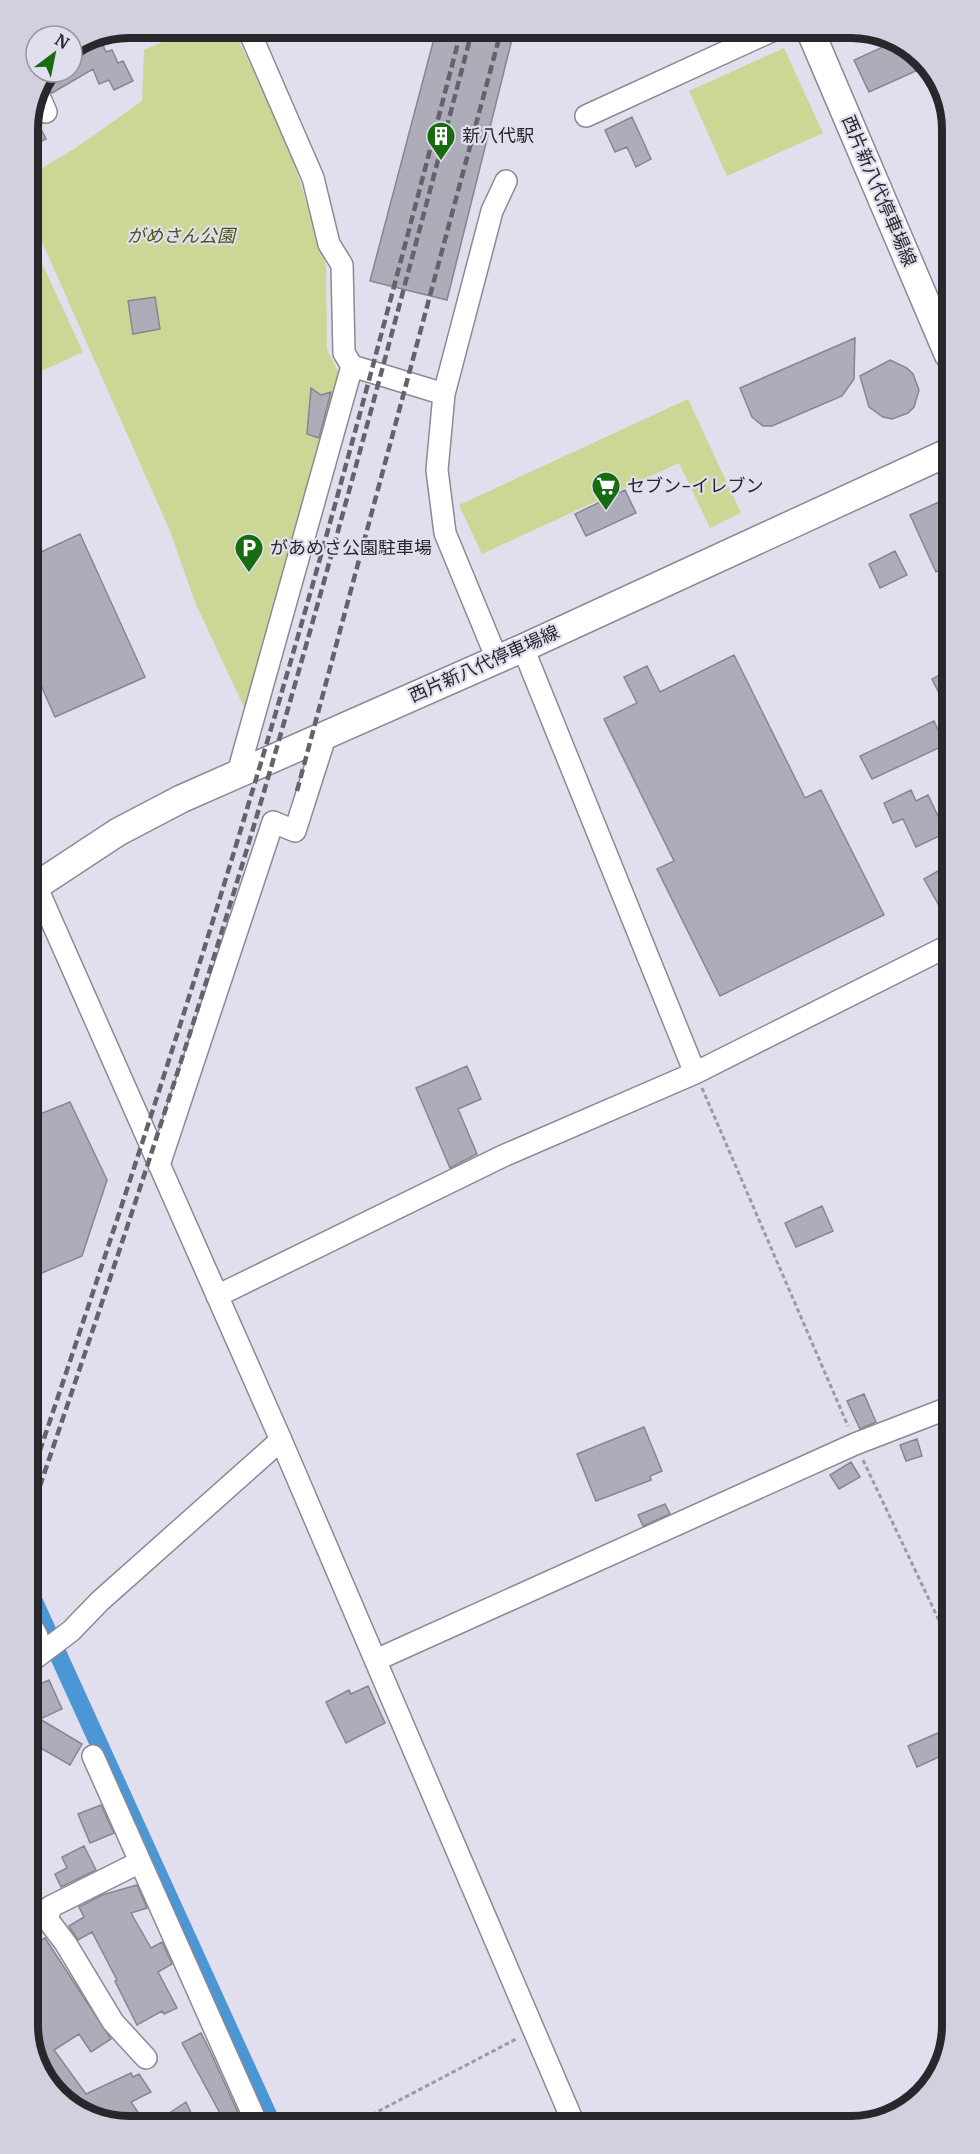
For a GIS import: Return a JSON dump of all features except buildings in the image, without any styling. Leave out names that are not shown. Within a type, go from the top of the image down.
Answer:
[{"type":"main road","name":"西片新八代停車場線","points":[[813,38],[942,340]]},
{"type":"main road","name":"西片新八代停車場線","points":[[38,879],[118,832],[238,773],[523,648],[942,455]]},
{"type":"street","points":[[252,38],[313,178],[329,244],[342,265],[344,353],[352,366],[444,394]]},
{"type":"street","points":[[586,116],[756,38]]},
{"type":"street","points":[[497,658],[445,533],[437,470],[444,394],[492,212],[506,181]]},
{"type":"street","points":[[238,773],[352,366]]},
{"type":"street","points":[[523,648],[695,1073]]},
{"type":"street","points":[[159,1165],[273,822],[295,831],[326,734]]},
{"type":"street","points":[[38,896],[281,1440],[570,2116]]},
{"type":"street","points":[[217,1296],[502,1156],[695,1073],[942,949]]},
{"type":"street","points":[[376,1660],[855,1444],[942,1410]]},
{"type":"street","points":[[38,1656],[71,1631],[100,1601],[281,1440]]},
{"type":"street","points":[[93,1756],[254,2116]]},
{"type":"street","points":[[140,1862],[50,1907],[48,1920],[66,1944],[113,2022],[146,2058]]},
{"type":"path","points":[[695,1073],[855,1444],[942,1627]]},
{"type":"path","points":[[369,2116],[532,2030]]},
{"type":"green space","name":"がめさん公園","points":[[172,38],[237,38],[288,143],[326,266],[327,349],[342,380],[249,718],[195,602],[170,531],[38,233],[38,170],[74,149],[142,101],[144,50]]},
{"type":"green space","points":[[784,48],[823,133],[727,176],[689,91]]},
{"type":"green space","points":[[38,255],[83,352],[38,372]]},
{"type":"green space","points":[[688,399],[741,513],[710,528],[679,463],[482,554],[459,505]]},
{"type":"waterway","points":[[38,1610],[268,2116]]},
{"type":"railway","points":[[38,1456],[171,1054],[278,704],[359,416],[459,38]]},
{"type":"railway","points":[[38,1491],[151,1155],[263,795],[344,509],[470,38]]},
{"type":"railway","points":[[297,791],[499,38]]},
{"type":"place","name":"新八代駅","points":[[441,162]]},
{"type":"place","name":"セブン-イレブン","points":[[606,512]]},
{"type":"place","name":"があめさ公園駐車場","points":[[249,574]]}]
